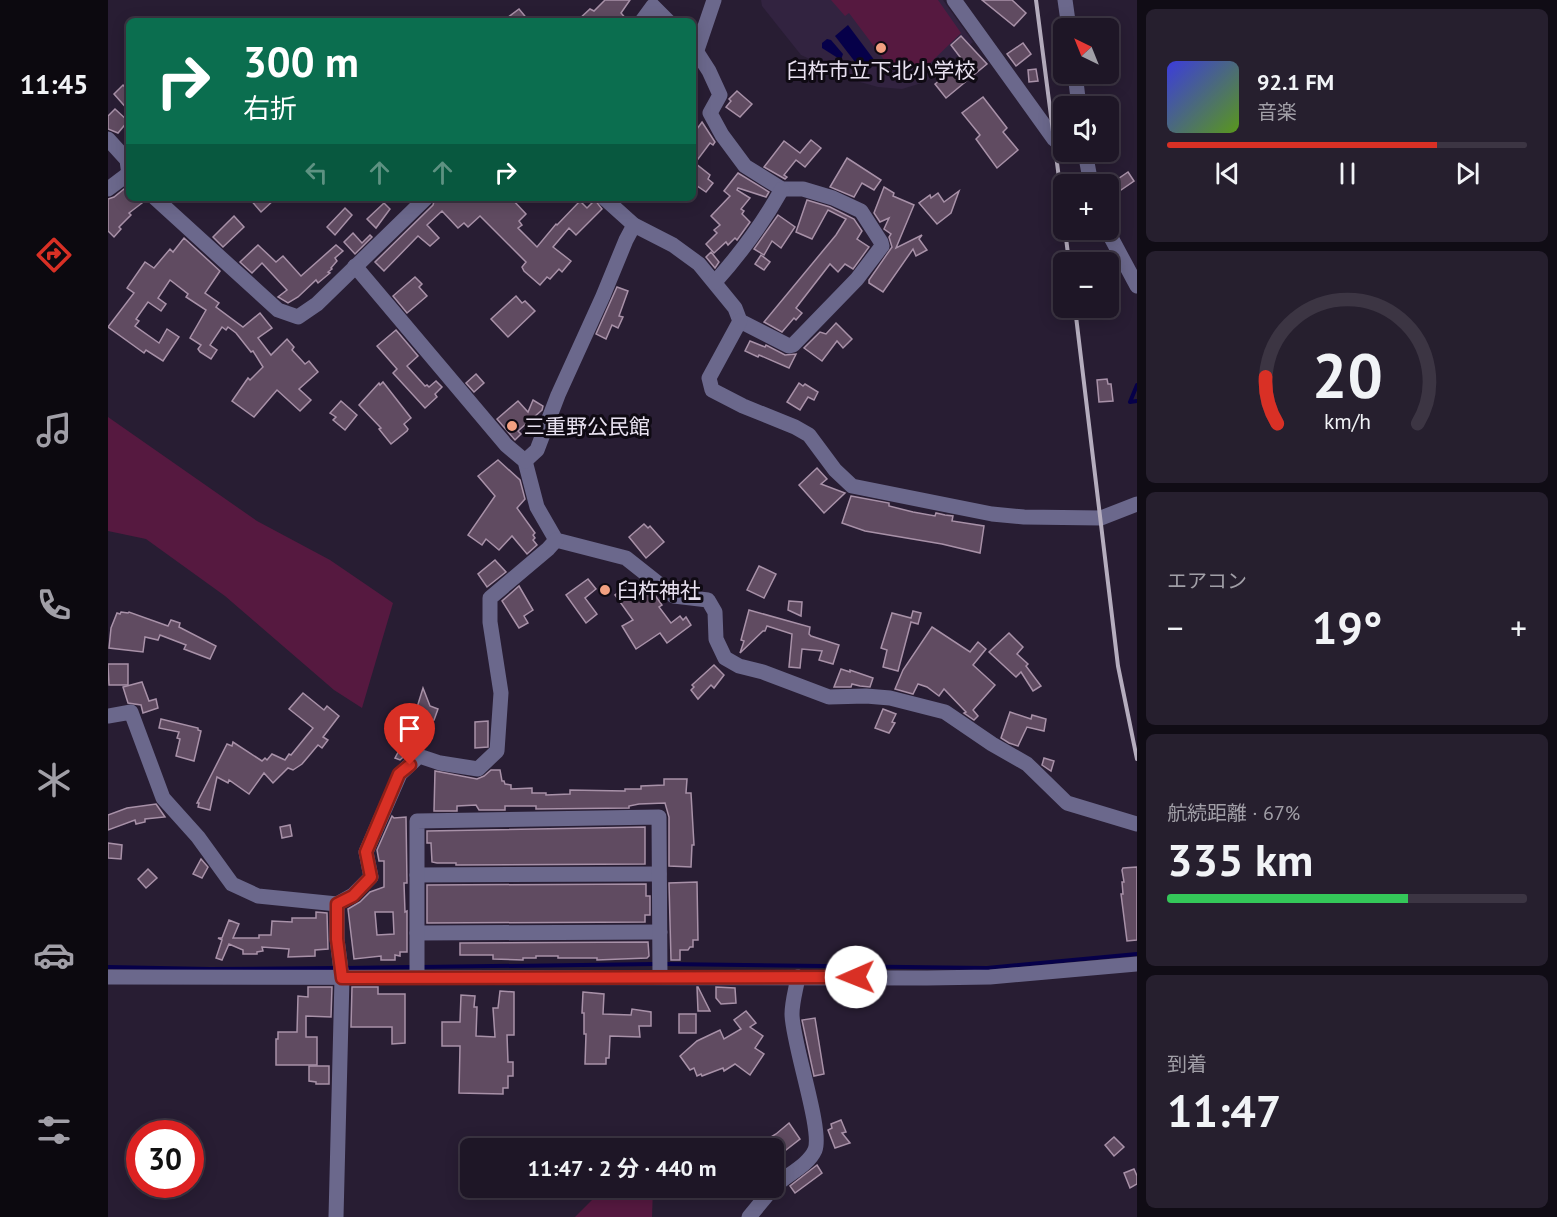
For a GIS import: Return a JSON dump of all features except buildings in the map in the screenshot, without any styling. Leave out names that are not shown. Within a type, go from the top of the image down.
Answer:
[{"type":"street","points":[[696,45],[714,0]]},
{"type":"street","points":[[954,0],[1053,138]]},
{"type":"street","points":[[1065,0],[1068,18]]},
{"type":"street","points":[[644,18],[653,6],[665,18]]},
{"type":"street","points":[[607,201],[634,225],[673,245],[692,258],[735,308],[740,321],[789,346],[793,345],[857,279],[882,246],[861,211],[833,198],[803,189],[782,189],[745,166],[722,135],[710,113],[720,95],[696,50]]},
{"type":"street","points":[[108,139],[126,159]]},
{"type":"street","points":[[1079,162],[1087,169]]},
{"type":"street","points":[[1086,162],[1088,174]]},
{"type":"street","points":[[108,189],[126,176]]},
{"type":"street","points":[[715,282],[737,257],[767,216],[782,189]]},
{"type":"street","points":[[157,201],[278,310],[298,317],[317,304],[423,201]]},
{"type":"street","points":[[525,461],[537,450],[558,395],[634,225]]},
{"type":"street","points":[[1112,240],[1137,286]]},
{"type":"street","points":[[355,266],[506,445],[525,461],[537,507],[555,540],[626,558],[674,596],[708,600],[715,612],[716,639],[725,658],[739,666],[763,672],[829,697],[890,698],[945,712],[992,744],[1027,764],[1066,803],[1137,824]]},
{"type":"street","points":[[740,321],[709,378],[711,388],[715,393],[809,435],[836,470],[852,486],[992,514],[1024,517],[1101,518],[1137,504]]},
{"type":"street","points":[[108,716],[131,712],[163,798],[198,837],[232,884],[258,896],[337,904],[353,896],[371,877],[366,852],[399,774],[419,756],[440,763],[478,769],[497,751],[501,693],[490,622],[490,598],[548,549],[555,540]]},
{"type":"street","points":[[417,971],[417,821],[659,817],[660,970]]},
{"type":"street","points":[[417,875],[659,874]]},
{"type":"street","points":[[336,1217],[341,972],[337,939],[337,904]]},
{"type":"street","points":[[417,933],[660,932]]},
{"type":"street","points":[[108,977],[417,971],[660,970],[798,977],[990,976],[1137,964]]},
{"type":"street","points":[[784,1180],[805,1162],[815,1149],[815,1130],[796,1042],[792,1012],[798,977]]},
{"type":"street","points":[[749,1217],[765,1198]]},
{"type":"shaded area","name":"臼杵市立下北小学校","points":[[761,0],[943,0],[973,42],[925,82],[902,89],[878,87],[860,82],[801,55],[762,6]]},
{"type":"shaded area","points":[[831,0],[938,0],[961,33],[926,67],[891,69],[849,13],[845,16]]},
{"type":"shaded area","points":[[848,25],[875,61],[862,71],[835,36]]},
{"type":"shaded area","points":[[827,39],[831,40],[843,54],[841,60],[822,48],[822,43]]},
{"type":"shaded area","points":[[108,417],[257,521],[330,560],[393,603],[362,708],[334,690],[225,596],[146,539],[108,531]]},
{"type":"shaded area","points":[[594,1198],[653,1198],[652,1217],[575,1217]]},
{"type":"waterway","points":[[1137,385],[1130,402],[1137,401]]},
{"type":"waterway","points":[[664,964],[987,968],[1137,954]]},
{"type":"waterway","points":[[421,967],[656,964]]},
{"type":"waterway","points":[[108,967],[338,968]]},
{"type":"waterway","points":[[346,968],[413,967]]},
{"type":"railway","points":[[1036,0],[1058,174]]},
{"type":"railway","points":[[1066,240],[1068,252]]},
{"type":"railway","points":[[1076,318],[1118,666],[1137,759]]},
{"type":"place","name":"臼杵市立下北小学校","points":[[881,48]]},
{"type":"place","name":"三重野公民館","points":[[512,426]]},
{"type":"place","name":"臼杵神社","points":[[605,590]]},
{"type":"route","points":[[410,765],[399,774],[366,852],[371,877],[353,896],[337,904],[337,939],[342,978],[856,977]]}]
